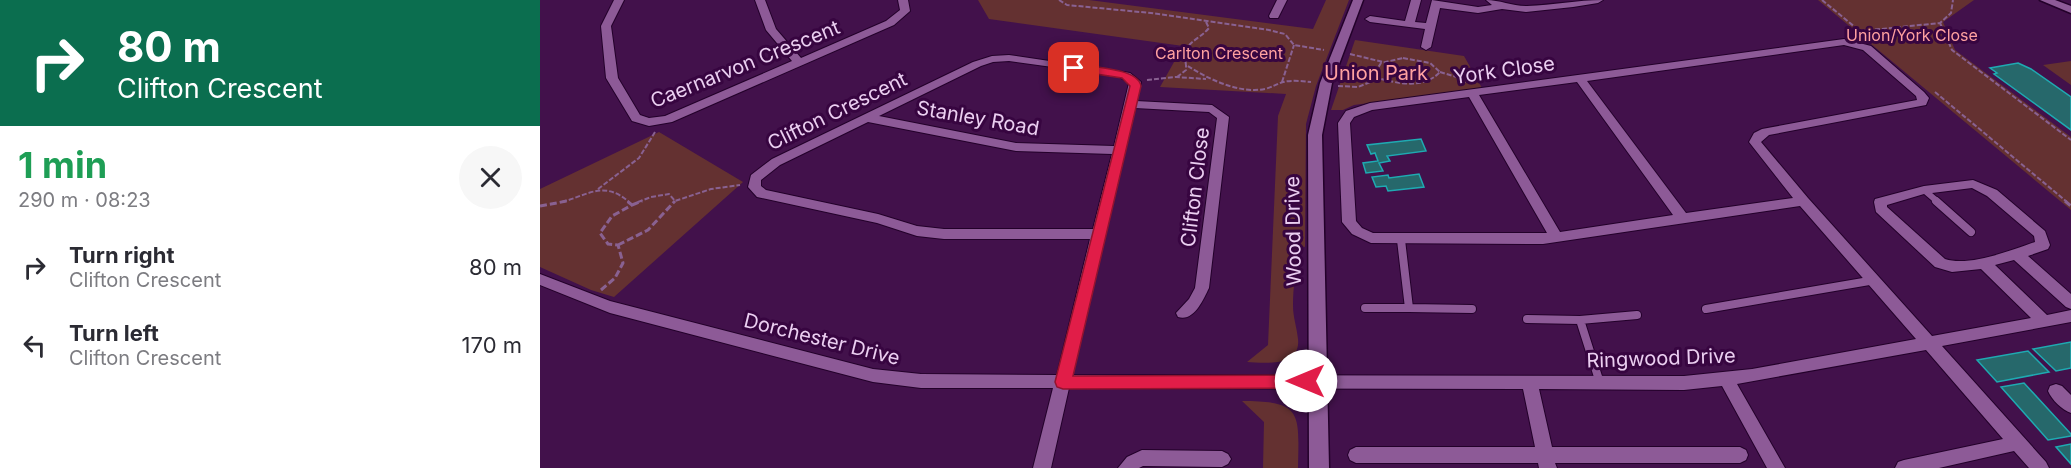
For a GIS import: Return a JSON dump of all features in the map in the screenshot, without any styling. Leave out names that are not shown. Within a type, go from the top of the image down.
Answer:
[{"type":"street","name":"Caernarvon Crescent","points":[[619,0],[606,26],[612,78],[636,118],[643,122],[658,122],[896,20],[905,11],[903,0]]},
{"type":"street","points":[[760,0],[771,30],[799,62]]},
{"type":"street","points":[[1274,16],[1282,0]]},
{"type":"street","name":"Wood Drive","points":[[1319,468],[1316,123],[1325,87],[1358,0]]},
{"type":"street","points":[[1409,24],[1416,0]]},
{"type":"street","points":[[1426,47],[1436,3],[1478,10],[1494,3],[1524,9],[1598,0]]},
{"type":"street","points":[[2044,0],[2071,10]]},
{"type":"street","points":[[1370,19],[1431,27]]},
{"type":"street","name":"York Close","points":[[1803,201],[1556,237],[1401,240],[1371,238],[1357,231],[1350,222],[1344,123],[1346,118],[1356,111],[1370,107],[1844,42],[1867,48]]},
{"type":"street","points":[[1867,48],[1920,94],[1924,101],[1916,106],[1761,133],[1756,139],[1757,146],[2040,468]]},
{"type":"street","name":"Clifton Crescent","points":[[754,183],[758,175],[771,165],[977,64],[992,59],[1009,58],[1126,75],[1135,82]]},
{"type":"street","points":[[1580,79],[1682,218]]},
{"type":"street","points":[[1042,468],[1135,82]]},
{"type":"street","points":[[1473,94],[1556,237]]},
{"type":"street","name":"Clifton Close","points":[[1131,104],[1212,109],[1223,117],[1202,288],[1194,303],[1183,313]]},
{"type":"street","name":"Stanley Road","points":[[868,118],[1016,147],[1119,150]]},
{"type":"street","points":[[754,183],[757,192],[762,194],[832,208],[917,231],[944,234],[1098,234]]},
{"type":"street","points":[[1964,183],[1979,186],[1992,193],[2029,222],[2043,238],[2043,245],[1984,263],[1952,267],[1943,265],[1926,252],[1879,206],[1883,200],[1924,190],[1964,183]]},
{"type":"street","points":[[2017,254],[2071,303]]},
{"type":"street","points":[[1984,263],[2044,321]]},
{"type":"street","name":"Dorchester Drive","points":[[540,279],[573,294],[621,309],[873,375],[921,381],[1318,381]]},
{"type":"street","name":"Ringwood Drive","points":[[1318,381],[1684,383],[1726,379],[2071,316]]},
{"type":"street","points":[[1726,379],[1776,468]]},
{"type":"street","points":[[1529,382],[1546,462]]},
{"type":"street","points":[[2056,391],[2071,406]]},
{"type":"street","points":[[1904,468],[2018,443]]},
{"type":"street","points":[[1356,455],[1546,462],[1740,455]]},
{"type":"street","points":[[1127,468],[1142,458],[1222,459]]},
{"type":"lane","points":[[1924,190],[1971,232]]},
{"type":"lane","points":[[1401,240],[1409,308]]},
{"type":"lane","points":[[1706,309],[1875,280]]},
{"type":"lane","points":[[1365,308],[1472,309]]},
{"type":"lane","points":[[1527,319],[1580,320],[1637,315]]},
{"type":"lane","points":[[1580,320],[1600,383]]},
{"type":"path","points":[[1059,0],[1067,5],[1223,23],[1285,34],[1294,45],[1329,50]]},
{"type":"path","points":[[1822,0],[1876,45],[1867,48]]},
{"type":"path","points":[[1861,32],[1940,22],[1951,13],[1953,0]]},
{"type":"path","points":[[1204,21],[1209,28]]},
{"type":"path","points":[[1940,22],[1952,50],[2071,140]]},
{"type":"path","points":[[1176,77],[1186,70],[1185,50],[1190,42],[1209,28],[1223,23]]},
{"type":"path","points":[[1282,82],[1294,45]]},
{"type":"path","points":[[1349,54],[1383,62],[1396,58],[1427,62],[1438,67],[1440,72],[1463,79],[1473,94]]},
{"type":"path","points":[[1380,78],[1376,71],[1383,62]]},
{"type":"path","points":[[1186,66],[1211,79],[1236,87],[1260,89],[1274,87],[1282,82],[1319,82]]},
{"type":"path","points":[[1337,86],[1358,87],[1380,78],[1400,84],[1418,83],[1432,80],[1440,72]]},
{"type":"path","points":[[1135,82],[1176,77],[1211,79]]},
{"type":"path","points":[[1929,87],[2071,206]]},
{"type":"path","points":[[540,206],[564,202],[598,189],[627,169],[646,151],[658,122]]},
{"type":"path","points":[[675,201],[669,194],[662,194],[632,205],[612,216],[600,232],[608,244],[618,245],[648,230],[675,201],[711,189],[754,183]]},
{"type":"path","points":[[598,189],[622,196],[632,205]]},
{"type":"path","points":[[600,291],[620,270],[623,263],[618,245]]},
{"type":"green space","name":"Carlton Crescent","points":[[978,0],[1089,0],[1313,29],[1326,0],[1349,0],[1316,86],[1306,124],[1305,247],[1301,246],[1294,283],[1293,310],[1298,339],[1294,355],[1272,363],[1247,362],[1268,345],[1278,116],[1286,94],[1160,87],[1183,46],[989,19]]},
{"type":"green space","name":"Union/York Close","points":[[1818,0],[1974,0],[1943,22],[1955,50],[2071,137],[2071,210]]},
{"type":"green space","name":"Union Park","points":[[1355,40],[1464,56],[1482,88],[1331,110]]},
{"type":"green space","points":[[2071,61],[2071,85],[2043,65]]},
{"type":"green space","points":[[659,132],[743,182],[614,297],[591,290],[540,267],[540,189]]},
{"type":"green space","points":[[1242,401],[1277,404],[1287,408],[1293,414],[1297,423],[1298,468],[1263,468],[1264,422]]},
{"type":"building","points":[[2018,63],[2031,69],[2071,97],[2071,130],[1994,74],[1997,73],[1990,68]]},
{"type":"building","points":[[1421,139],[1426,151],[1387,156],[1390,161],[1379,163],[1383,171],[1366,173],[1363,163],[1378,161],[1375,153],[1371,154],[1367,145]]},
{"type":"building","points":[[1419,174],[1424,187],[1388,191],[1386,186],[1376,187],[1372,177],[1388,175],[1389,178]]},
{"type":"building","points":[[2071,342],[2071,368],[2056,371],[2033,349]]},
{"type":"building","points":[[2028,351],[2049,372],[1997,382],[1977,360]]},
{"type":"building","points":[[2024,383],[2071,436],[2048,440],[2001,387]]},
{"type":"building","points":[[2071,444],[2071,464],[2056,447]]},
{"type":"route","points":[[1074,68],[1126,75],[1135,82],[1135,86],[1063,382],[1306,381]]}]
